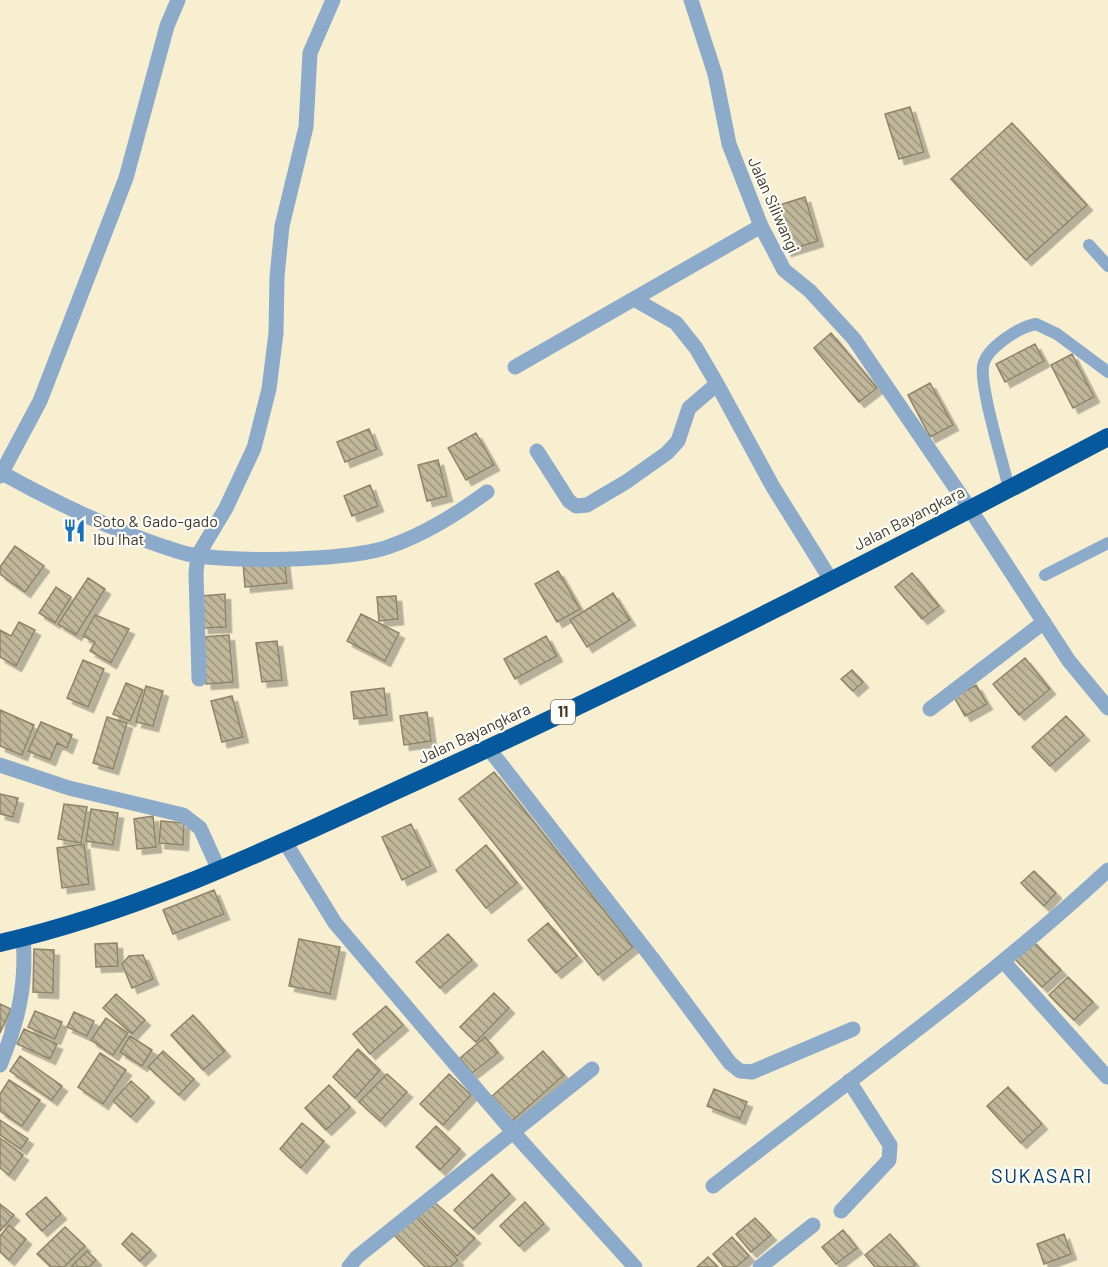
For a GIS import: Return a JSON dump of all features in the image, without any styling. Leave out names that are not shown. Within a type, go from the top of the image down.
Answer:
[{"type":"highway","name":"Jalan Bayangkara","points":[[0,943],[66,926],[219,870],[489,749],[831,580],[1108,437]]},
{"type":"street","points":[[178,0],[167,26],[126,178],[40,401],[1,474],[56,503],[182,553],[260,559],[320,557],[384,548],[444,524],[487,492]]},
{"type":"street","points":[[200,679],[196,573],[198,555],[226,508],[254,448],[269,389],[276,333],[277,277],[282,226],[306,128],[310,53],[333,0]]},
{"type":"street","name":"Jalan Siliwangi","points":[[691,0],[715,74],[729,144],[761,226],[784,270],[810,291],[854,339],[970,508],[1069,661],[1108,708]]},
{"type":"street","points":[[515,367],[761,226]]},
{"type":"street","points":[[634,299],[676,323],[696,348],[773,487],[831,580]]},
{"type":"street","points":[[537,451],[569,501],[576,506],[587,505],[626,482],[667,453],[678,441],[688,408],[717,384]]},
{"type":"street","points":[[930,709],[1044,622]]},
{"type":"street","points":[[489,749],[652,958],[730,1063],[740,1071],[752,1072],[853,1029]]},
{"type":"street","points":[[0,765],[69,788],[183,815],[200,828],[219,870]]},
{"type":"street","points":[[285,842],[335,923],[513,1132],[635,1267]]},
{"type":"street","points":[[713,1186],[849,1081],[900,1045],[1003,961],[1108,870]]},
{"type":"street","points":[[0,1065],[14,1032],[22,998],[26,968],[23,938]]},
{"type":"street","points":[[1003,961],[1107,1077]]},
{"type":"street","points":[[349,1267],[357,1257],[592,1069]]},
{"type":"street","points":[[841,1211],[889,1160],[892,1153],[890,1145],[849,1081]]},
{"type":"street","points":[[760,1267],[813,1225]]},
{"type":"lane","points":[[1089,245],[1108,266]]},
{"type":"lane","points":[[1010,489],[985,386],[983,365],[989,353],[1015,333],[1036,324],[1057,334],[1108,372]]},
{"type":"lane","points":[[1045,575],[1108,543]]},
{"type":"building","points":[[910,107],[924,152],[899,159],[885,114]]},
{"type":"building","points":[[1012,123],[1087,205],[1026,260],[951,179]]},
{"type":"building","points":[[805,197],[818,241],[786,251],[773,207]]},
{"type":"building","points":[[831,333],[877,388],[859,402],[814,348]]},
{"type":"building","points":[[1035,344],[1044,361],[1005,382],[996,364]]},
{"type":"building","points":[[1072,354],[1094,397],[1073,408],[1051,365]]},
{"type":"building","points":[[930,383],[953,425],[930,437],[908,395]]},
{"type":"building","points":[[369,429],[377,449],[345,462],[337,442]]},
{"type":"building","points":[[476,433],[494,465],[466,480],[448,448]]},
{"type":"building","points":[[438,460],[447,496],[427,501],[418,465]]},
{"type":"building","points":[[370,485],[378,506],[352,516],[344,496]]},
{"type":"building","points":[[15,546],[44,566],[25,592],[0,574],[0,567]]},
{"type":"building","points":[[284,559],[287,583],[245,587],[243,563]]},
{"type":"building","points":[[558,571],[580,609],[557,622],[535,584]]},
{"type":"building","points":[[912,573],[939,606],[922,619],[895,587]]},
{"type":"building","points":[[88,578],[105,589],[76,635],[58,624]]},
{"type":"building","points":[[56,587],[71,597],[55,623],[39,613]]},
{"type":"building","points":[[613,593],[630,620],[587,647],[570,620]]},
{"type":"building","points":[[225,594],[226,627],[203,628],[201,596]]},
{"type":"building","points":[[396,596],[398,619],[379,621],[377,597]]},
{"type":"building","points":[[361,614],[399,633],[385,661],[347,641]]},
{"type":"building","points":[[95,615],[129,629],[111,663],[90,651],[95,642],[83,636]]},
{"type":"building","points":[[19,622],[35,630],[16,666],[0,657],[0,630],[11,636]]},
{"type":"building","points":[[229,635],[233,682],[206,684],[202,637]]},
{"type":"building","points":[[546,636],[557,656],[515,679],[504,659]]},
{"type":"building","points":[[277,641],[282,680],[262,682],[256,643]]},
{"type":"building","points":[[1025,658],[1050,689],[1019,715],[993,684]]},
{"type":"building","points":[[83,660],[104,669],[88,707],[67,698]]},
{"type":"building","points":[[852,670],[863,682],[853,691],[841,679]]},
{"type":"building","points":[[126,683],[143,690],[130,721],[113,714]]},
{"type":"building","points":[[976,685],[987,704],[965,716],[954,697]]},
{"type":"building","points":[[146,686],[163,691],[153,726],[136,722]]},
{"type":"building","points":[[384,688],[387,715],[354,719],[351,692]]},
{"type":"building","points":[[232,696],[243,737],[222,742],[211,701]]},
{"type":"building","points":[[0,710],[34,725],[22,755],[0,746]]},
{"type":"building","points":[[427,712],[431,741],[404,745],[400,716]]},
{"type":"building","points":[[1066,716],[1084,735],[1050,766],[1032,747]]},
{"type":"building","points":[[107,717],[127,723],[113,769],[93,763]]},
{"type":"building","points":[[41,722],[72,735],[67,748],[57,743],[50,760],[28,751]]},
{"type":"building","points":[[494,772],[633,947],[598,975],[459,799]]},
{"type":"building","points":[[0,794],[18,798],[13,817],[0,814]]},
{"type":"building","points":[[64,804],[87,807],[81,843],[58,839]]},
{"type":"building","points":[[91,809],[118,813],[113,845],[86,841]]},
{"type":"building","points":[[153,816],[156,847],[137,849],[134,819]]},
{"type":"building","points":[[161,821],[184,823],[183,845],[159,843]]},
{"type":"building","points":[[411,824],[431,866],[402,880],[382,837]]},
{"type":"building","points":[[84,844],[89,884],[62,888],[57,848]]},
{"type":"building","points":[[486,845],[517,883],[486,908],[456,870]]},
{"type":"building","points":[[1034,871],[1056,893],[1044,906],[1021,883]]},
{"type":"building","points":[[214,890],[224,914],[173,934],[163,910]]},
{"type":"building","points":[[548,923],[577,956],[556,973],[528,940]]},
{"type":"building","points":[[448,934],[472,960],[440,988],[416,962]]},
{"type":"building","points":[[299,939],[340,947],[330,994],[289,986]]},
{"type":"building","points":[[1032,940],[1061,970],[1042,987],[1014,958]]},
{"type":"building","points":[[117,943],[118,966],[96,967],[95,944]]},
{"type":"building","points":[[34,949],[54,950],[53,993],[33,992]]},
{"type":"building","points":[[143,955],[153,979],[132,988],[122,964],[129,956]]},
{"type":"building","points":[[1068,977],[1093,1002],[1074,1020],[1049,995]]},
{"type":"building","points":[[494,993],[509,1008],[476,1042],[460,1027]]},
{"type":"building","points":[[116,994],[145,1020],[132,1034],[103,1008]]},
{"type":"building","points":[[0,1004],[11,1009],[0,1033]]},
{"type":"building","points":[[386,1006],[403,1025],[370,1054],[353,1034]]},
{"type":"building","points":[[35,1011],[62,1022],[55,1039],[28,1027]]},
{"type":"building","points":[[74,1012],[94,1021],[87,1036],[67,1027]]},
{"type":"building","points":[[193,1015],[225,1051],[203,1070],[171,1035]]},
{"type":"building","points":[[106,1018],[128,1033],[113,1055],[91,1040]]},
{"type":"building","points":[[24,1029],[57,1044],[50,1059],[17,1044]]},
{"type":"building","points":[[130,1036],[152,1050],[142,1066],[120,1052]]},
{"type":"building","points":[[485,1037],[498,1053],[472,1073],[460,1058]]},
{"type":"building","points":[[358,1049],[380,1070],[355,1098],[333,1077]]},
{"type":"building","points":[[163,1051],[194,1079],[179,1095],[148,1067]]},
{"type":"building","points":[[543,1051],[564,1075],[512,1121],[491,1097]]},
{"type":"building","points":[[100,1053],[126,1070],[103,1104],[78,1087]]},
{"type":"building","points":[[20,1056],[62,1086],[52,1100],[10,1071]]},
{"type":"building","points":[[387,1074],[407,1092],[380,1121],[359,1102]]},
{"type":"building","points":[[449,1074],[471,1095],[443,1125],[420,1104]]},
{"type":"building","points":[[9,1080],[40,1100],[22,1126],[0,1111],[0,1094]]},
{"type":"building","points":[[131,1081],[149,1097],[131,1117],[113,1101]]},
{"type":"building","points":[[329,1085],[350,1107],[326,1130],[305,1108]]},
{"type":"building","points":[[1008,1087],[1042,1124],[1021,1143],[987,1106]]},
{"type":"building","points":[[714,1089],[747,1102],[740,1119],[707,1106]]},
{"type":"building","points":[[0,1120],[28,1139],[21,1149],[0,1135]]},
{"type":"building","points":[[302,1123],[324,1141],[301,1168],[280,1149]]},
{"type":"building","points":[[436,1126],[460,1149],[440,1170],[416,1147]]},
{"type":"building","points":[[0,1138],[23,1155],[9,1175],[0,1168]]},
{"type":"building","points":[[492,1174],[510,1194],[473,1229],[454,1210]]},
{"type":"building","points":[[46,1197],[61,1214],[42,1231],[26,1214]]},
{"type":"building","points":[[433,1201],[475,1238],[457,1256],[418,1216]]},
{"type":"building","points":[[525,1202],[544,1224],[519,1246],[500,1226]]},
{"type":"building","points":[[0,1204],[14,1215],[0,1231]]},
{"type":"building","points":[[415,1216],[458,1260],[450,1267],[425,1267],[394,1235]]},
{"type":"building","points":[[755,1218],[771,1235],[751,1252],[736,1234]]},
{"type":"building","points":[[9,1225],[26,1239],[9,1260],[0,1252],[0,1236]]},
{"type":"building","points":[[65,1227],[85,1246],[64,1267],[51,1267],[37,1254]]},
{"type":"building","points":[[843,1230],[857,1248],[836,1264],[822,1247]]},
{"type":"building","points":[[132,1233],[151,1250],[140,1261],[122,1244]]},
{"type":"building","points":[[890,1234],[916,1264],[913,1267],[875,1267],[865,1255]]},
{"type":"building","points":[[1064,1234],[1071,1254],[1044,1264],[1037,1244]]},
{"type":"building","points":[[732,1237],[749,1256],[736,1267],[724,1267],[713,1254]]},
{"type":"building","points":[[87,1251],[96,1260],[89,1267],[71,1267]]},
{"type":"building","points":[[708,1257],[718,1267],[697,1267]]},
{"type":"place","name":"Soto & Gado-gado Ibu Ihat","points":[[75,530]]},
{"type":"district","name":"SUKASARI","points":[[1042,1176]]}]
